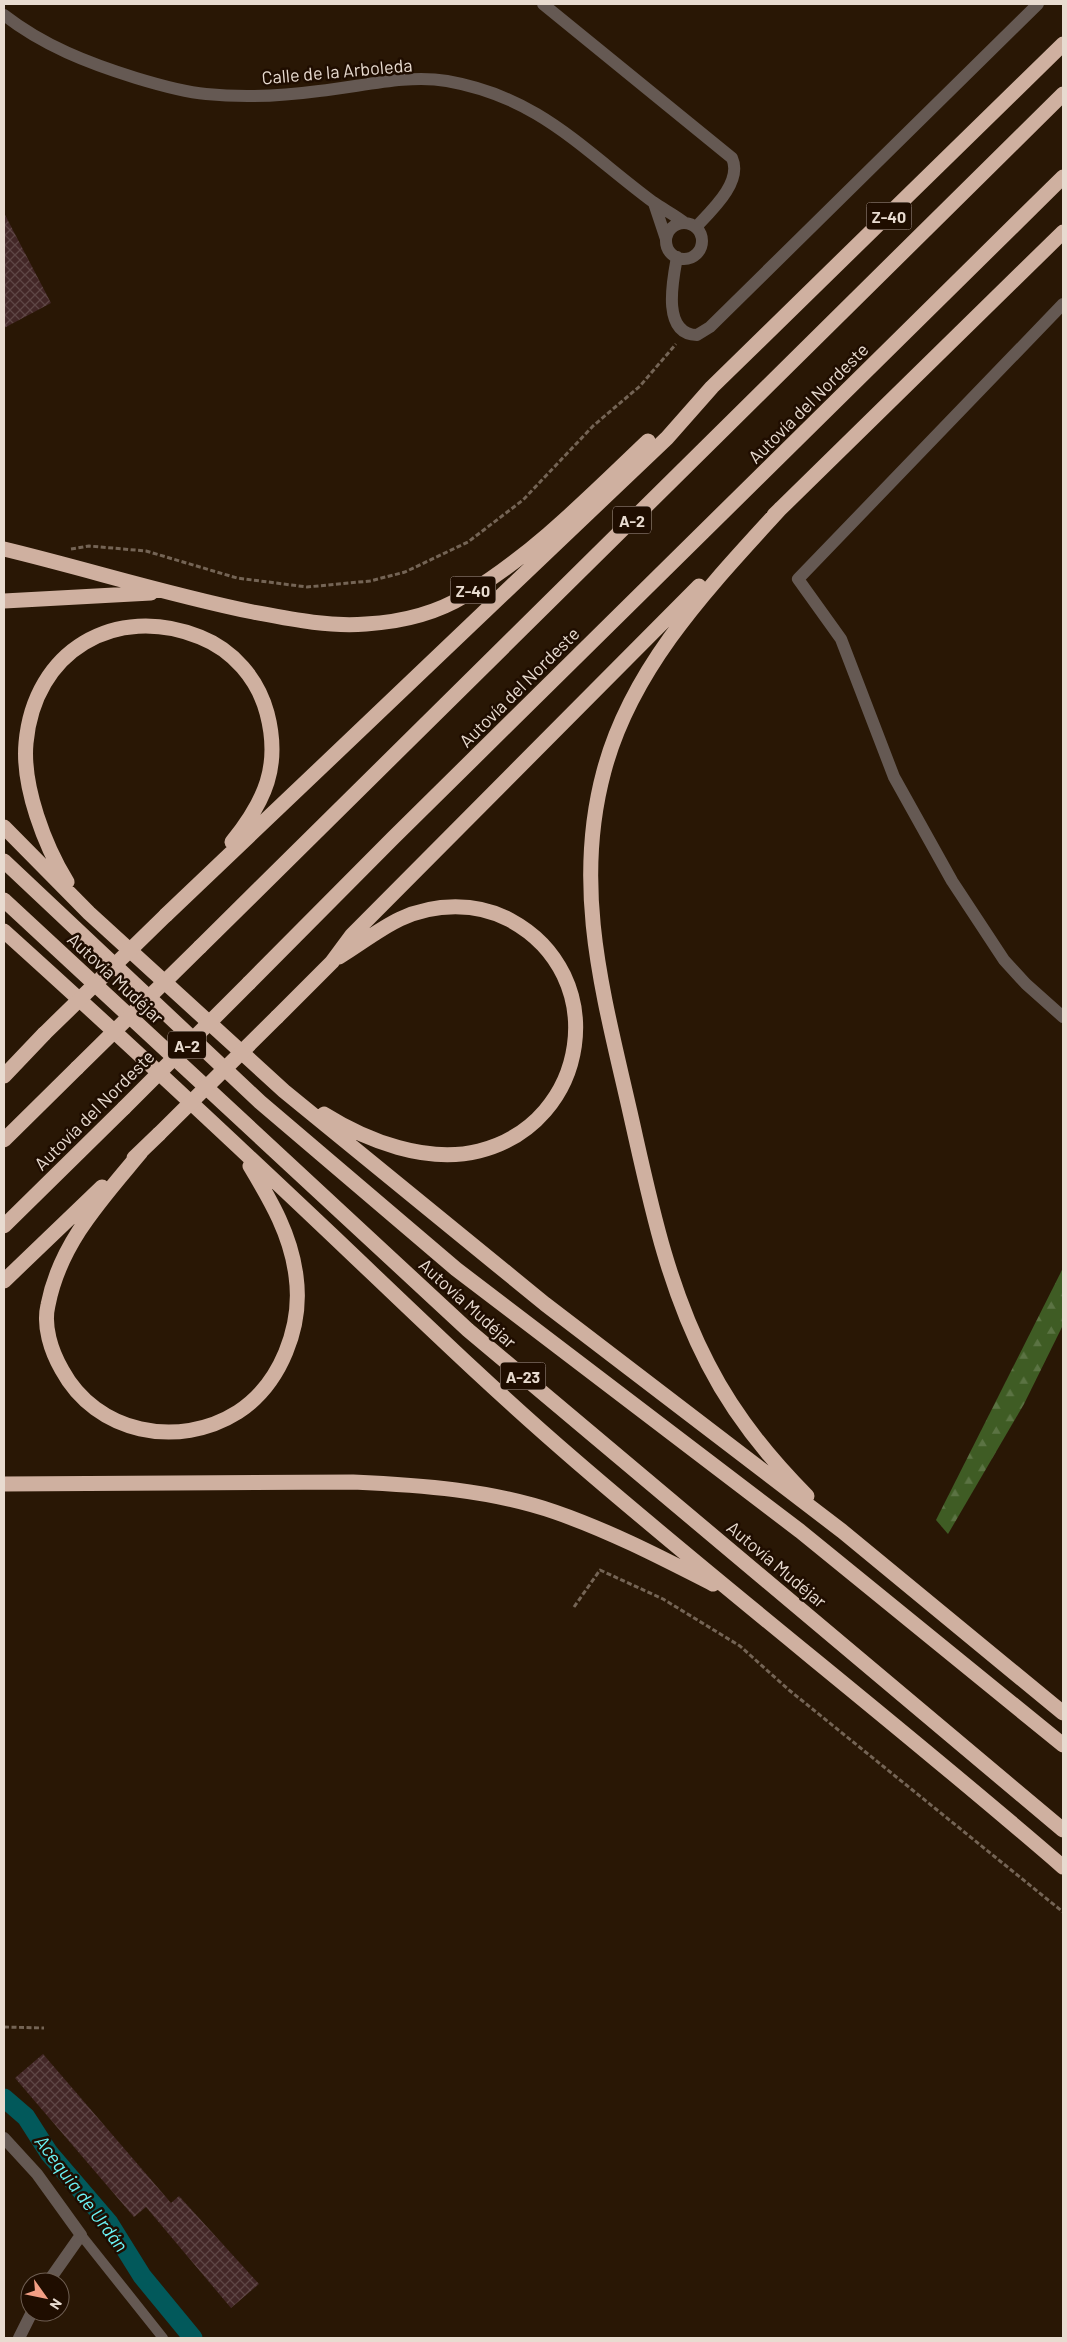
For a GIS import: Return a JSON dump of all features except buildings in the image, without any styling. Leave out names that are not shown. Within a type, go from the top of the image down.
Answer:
[{"type":"highway","name":"Z-40","points":[[4,601],[168,592],[287,618],[338,624],[393,622],[419,615],[465,596],[538,545],[663,428],[712,387],[953,154],[1063,44]]},
{"type":"highway","name":"A-2","points":[[4,1140],[1063,94]]},
{"type":"highway","name":"Autovía del Nordeste","points":[[4,1226],[392,838],[1063,177]]},
{"type":"highway","points":[[4,1280],[141,1152],[332,962],[352,934],[695,590],[1063,232]]},
{"type":"highway","points":[[4,1076],[44,1034],[195,888],[667,438],[712,387]]},
{"type":"highway","points":[[781,508],[681,622],[651,666],[630,705],[604,771],[592,831],[589,872],[591,919],[598,971],[659,1241],[678,1298],[708,1365],[735,1409],[784,1473],[842,1531]]},
{"type":"highway","points":[[4,549],[168,592]]},
{"type":"highway","points":[[89,913],[57,865],[46,843],[32,798],[26,745],[29,724],[36,700],[46,681],[61,660],[100,635],[118,628],[161,625],[181,629],[206,639],[221,648],[240,664],[252,679],[264,700],[271,727],[274,754],[269,777],[258,804],[246,825],[195,888]]},
{"type":"highway","points":[[4,828],[89,913],[284,1090],[545,1304],[842,1531],[1063,1714]]},
{"type":"highway","name":"Autovía Mudéjar","points":[[4,861],[260,1102],[456,1269],[800,1531],[1063,1746]]},
{"type":"highway","name":"Autovía Mudéjar","points":[[4,900],[468,1330],[1063,1830]]},
{"type":"highway","points":[[284,1090],[330,1118],[392,1145],[416,1152],[460,1154],[496,1145],[527,1127],[543,1112],[564,1082],[573,1058],[577,1016],[572,992],[564,972],[550,952],[533,934],[497,913],[478,907],[460,906],[401,918],[332,962]]},
{"type":"highway","points":[[4,931],[204,1114],[240,1151],[526,1417],[735,1595],[929,1752],[1063,1867]]},
{"type":"highway","points":[[141,1152],[84,1222],[69,1247],[52,1287],[47,1307],[48,1326],[51,1344],[57,1361],[76,1391],[105,1415],[120,1423],[156,1433],[189,1431],[204,1427],[239,1412],[260,1393],[277,1370],[288,1348],[294,1328],[297,1278],[290,1249],[272,1202],[240,1151]]},
{"type":"highway","points":[[4,1484],[353,1482],[408,1484],[463,1491],[544,1509],[596,1527],[735,1595]]},
{"type":"street","points":[[543,4],[732,158],[735,169],[732,181],[690,225],[670,229],[666,239]]},
{"type":"street","points":[[677,257],[672,280],[672,306],[676,320],[686,332],[697,335],[710,327],[1038,4]]},
{"type":"street","name":"Calle de la Arboleda","points":[[4,15],[44,42],[91,64],[158,84],[205,94],[252,96],[318,92],[406,81],[445,81],[479,89],[516,101],[541,116],[654,202],[690,225]]},
{"type":"street","points":[[654,202],[668,250],[677,257],[688,258],[698,252],[702,240],[690,225]]},
{"type":"street","points":[[1063,304],[798,579],[841,639],[894,777],[952,881],[1004,960],[1026,984],[1063,1017]]},
{"type":"street","points":[[4,2138],[37,2174],[81,2235],[55,2272]]},
{"type":"street","points":[[19,2338],[27,2322]]},
{"type":"lane","points":[[81,2235],[163,2338]]},
{"type":"path","points":[[48,560],[72,548],[109,547],[164,555],[237,578],[307,587],[370,581],[405,572],[468,542],[523,500],[593,426],[640,386],[686,332]]},
{"type":"path","points":[[574,1607],[600,1570],[663,1599],[740,1646],[790,1690],[1063,1912]]},
{"type":"path","points":[[4,2027],[44,2028]]},
{"type":"green space","points":[[1063,1268],[1063,1325],[1024,1404],[948,1534],[936,1520]]},
{"type":"waterway","name":"Acequia de Urdán","points":[[4,2098],[26,2117],[49,2153],[109,2223],[142,2276],[193,2338]]}]
